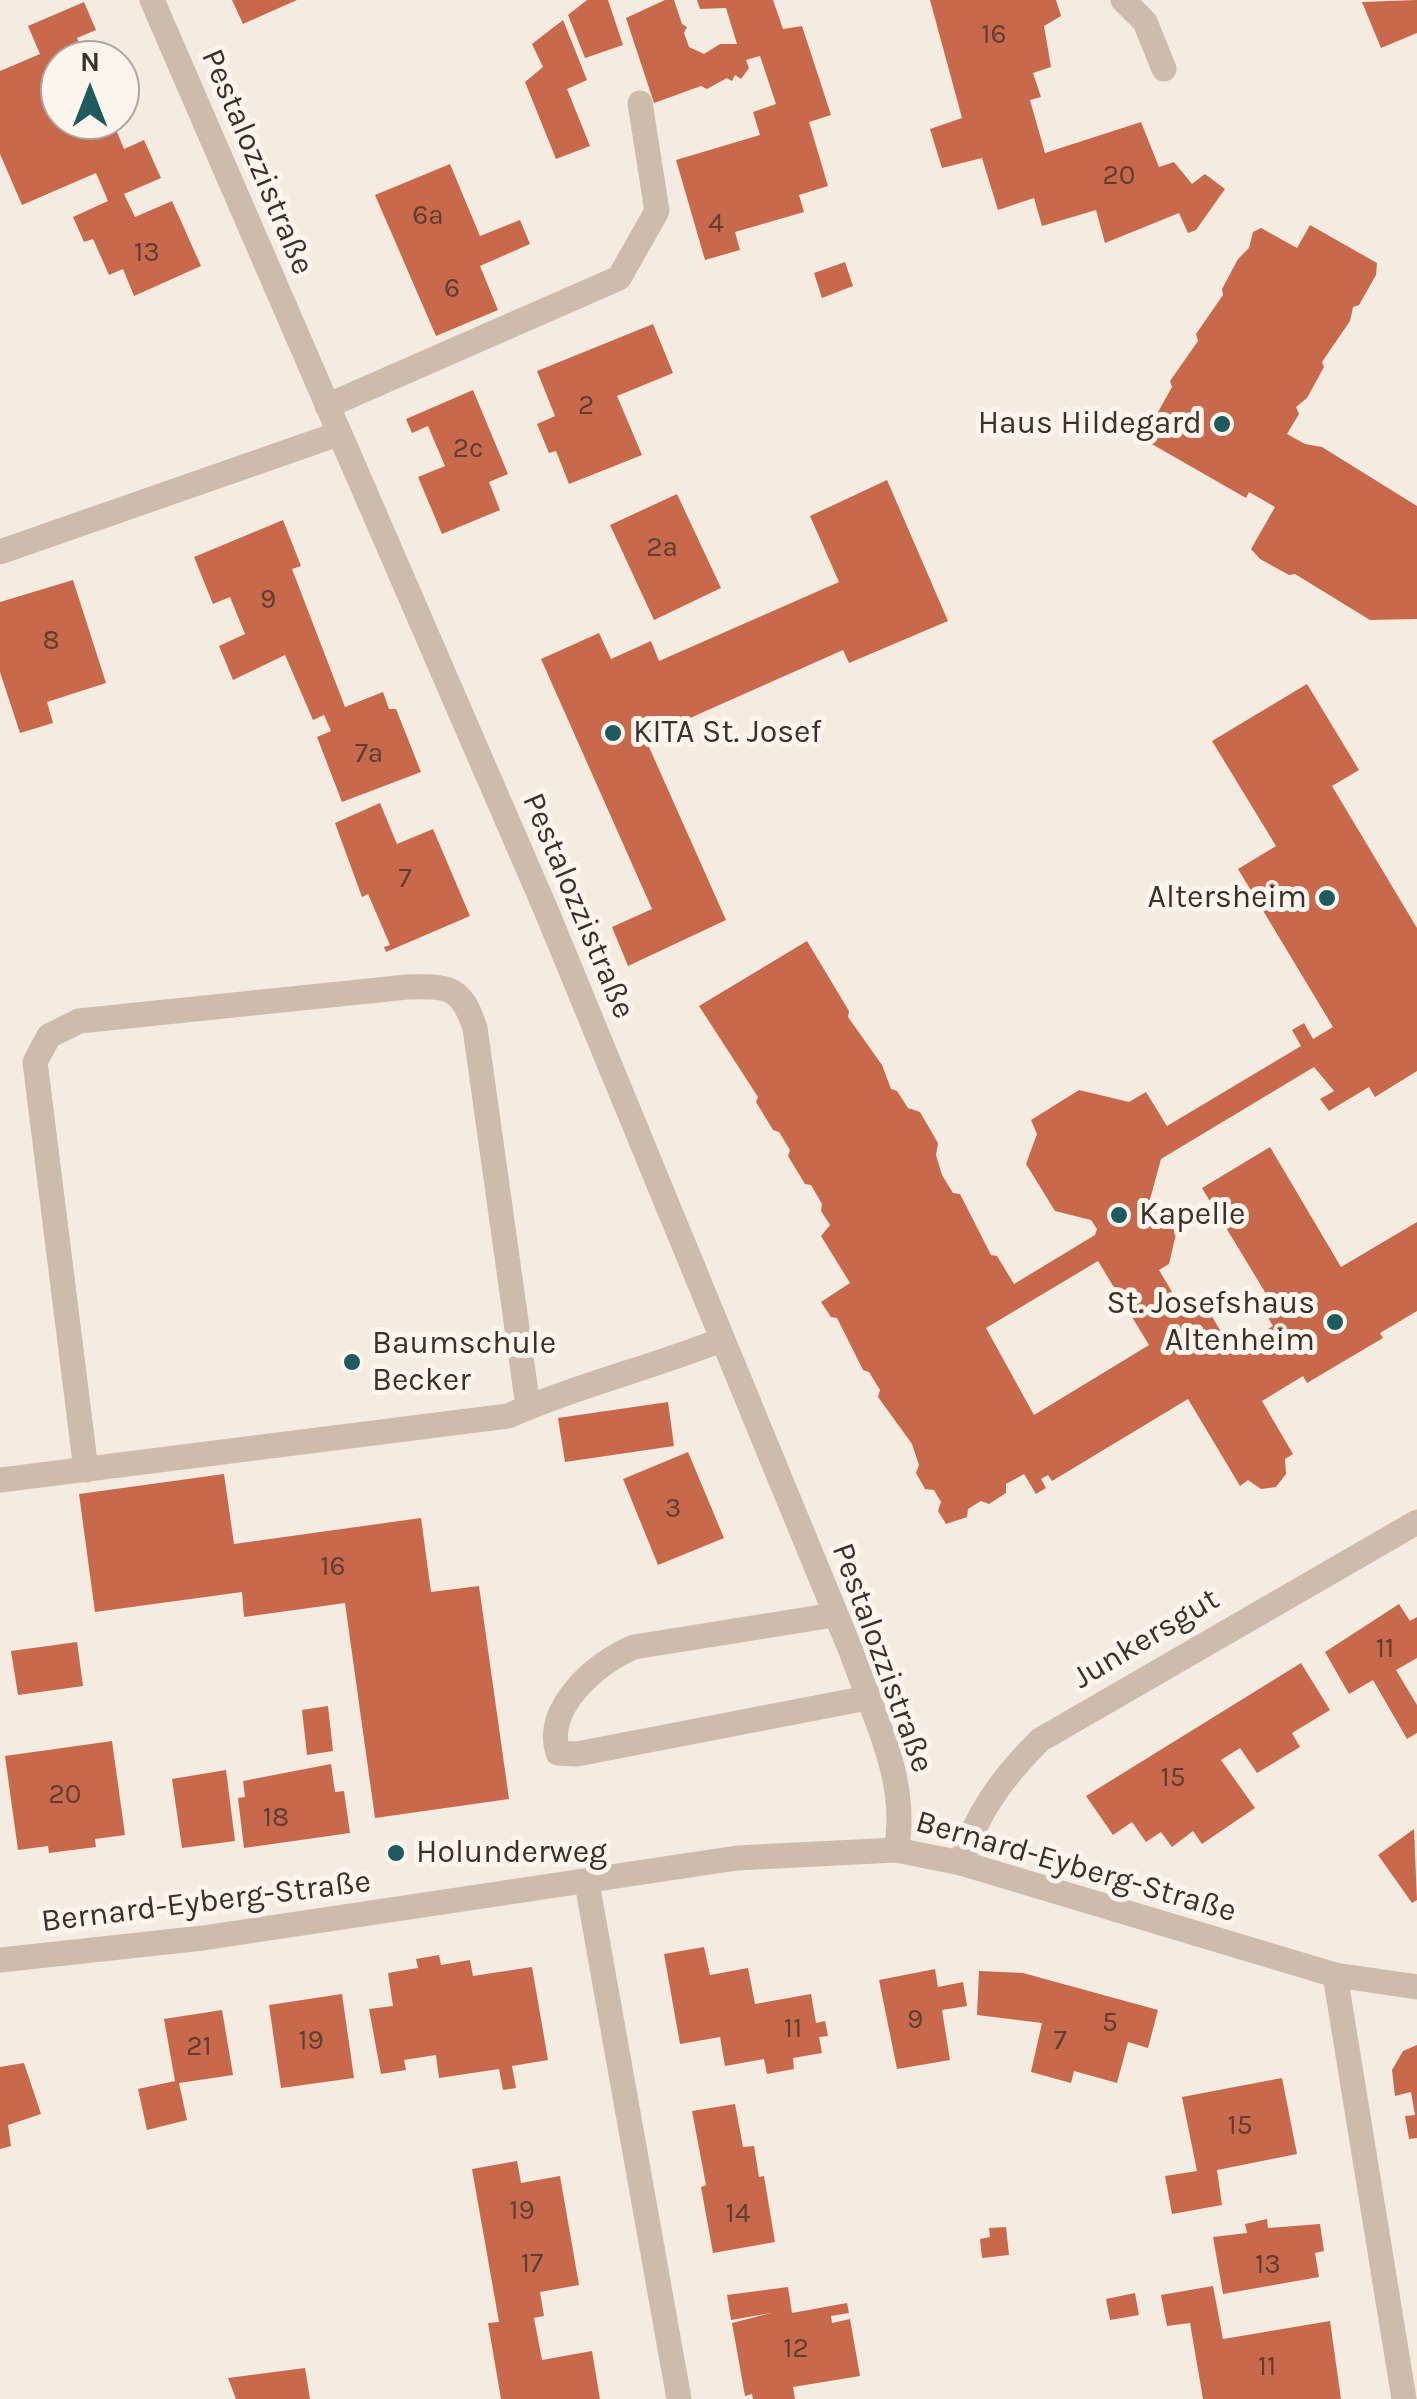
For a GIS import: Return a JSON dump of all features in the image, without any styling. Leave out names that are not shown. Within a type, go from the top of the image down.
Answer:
[{"type":"street","name":"Pestalozzistraße","points":[[152,0],[546,910],[868,1698],[890,1761],[902,1817],[896,1850]]},
{"type":"street","points":[[1123,0],[1145,22],[1164,69]]},
{"type":"street","points":[[327,406],[620,278],[657,211],[640,102]]},
{"type":"street","points":[[0,552],[338,434]]},
{"type":"street","points":[[86,1470],[35,1062],[49,1036],[79,1021],[407,987],[443,986],[465,1000],[474,1028],[528,1407]]},
{"type":"street","points":[[0,1480],[508,1416],[722,1340]]},
{"type":"street","name":"Junkersgut","points":[[960,1863],[972,1827],[999,1781],[1040,1740],[1417,1522]]},
{"type":"street","points":[[834,1616],[634,1646],[612,1656],[566,1702],[555,1726],[558,1753],[576,1754],[868,1698]]},
{"type":"street","name":"Bernard-Eyberg-Straße","points":[[0,1960],[203,1938],[588,1884],[737,1858],[896,1850],[960,1863],[1335,1975],[1417,1987]]},
{"type":"street","points":[[588,1884],[679,2399]]},
{"type":"street","points":[[1335,1975],[1404,2399]]},
{"type":"building","points":[[232,0],[297,0],[243,24]]},
{"type":"building","points":[[587,0],[608,0],[623,45],[585,58],[568,15]]},
{"type":"building","points":[[665,0],[674,0],[682,24],[687,27],[684,33],[689,47],[704,54],[720,44],[737,44],[726,8],[700,9],[697,0],[773,0],[783,29],[802,26],[831,115],[809,122],[828,186],[799,195],[804,212],[735,232],[740,250],[705,260],[676,160],[760,135],[753,112],[776,104],[760,56],[746,60],[749,68],[741,79],[735,75],[732,81],[727,78],[707,89],[701,86],[654,103],[626,18]]},
{"type":"building","points":[[930,0],[1056,0],[1061,16],[1044,26],[1051,67],[1033,73],[1041,97],[1030,100],[1045,153],[1141,122],[1159,167],[1174,162],[1192,184],[1205,174],[1225,189],[1196,230],[1188,233],[1179,213],[1105,243],[1096,210],[1042,226],[1034,198],[998,210],[982,158],[942,168],[930,129],[962,118]]},
{"type":"building","points":[[1417,0],[1417,33],[1381,48],[1362,2]]},
{"type":"building","points":[[84,2],[96,30],[78,40],[40,40],[40,54],[28,26]]},
{"type":"building","points":[[563,20],[587,80],[567,89],[590,146],[556,159],[525,82],[543,67],[532,44]]},
{"type":"building","points":[[40,54],[40,140],[120,140],[124,149],[144,140],[161,178],[124,194],[135,217],[172,201],[201,266],[134,296],[123,269],[109,275],[93,239],[84,242],[73,217],[108,201],[96,173],[22,205],[0,154],[0,71]]},
{"type":"building","points":[[450,164],[480,236],[520,220],[530,244],[480,266],[498,310],[436,336],[375,195]]},
{"type":"building","name":"Haus Hildegard","points":[[1310,225],[1377,263],[1376,275],[1322,362],[1324,367],[1307,398],[1296,407],[1299,414],[1287,434],[1305,444],[1322,447],[1417,506],[1417,619],[1370,620],[1295,574],[1289,575],[1260,559],[1251,549],[1275,507],[1249,492],[1246,498],[1143,439],[1172,387],[1170,381],[1198,341],[1196,334],[1223,295],[1222,289],[1238,259],[1249,248],[1253,232],[1261,228],[1297,248]]},
{"type":"building","points":[[845,262],[853,286],[822,298],[814,273]]},
{"type":"building","points":[[653,324],[673,373],[617,396],[642,455],[569,484],[556,451],[549,453],[537,424],[555,416],[537,371]]},
{"type":"building","points":[[473,390],[508,474],[489,482],[500,510],[442,534],[418,477],[445,466],[428,426],[412,433],[406,419]]},
{"type":"building","points":[[887,480],[948,621],[849,663],[843,650],[645,738],[726,920],[628,966],[612,927],[652,909],[541,659],[599,633],[611,659],[651,641],[659,661],[839,582],[810,516]]},
{"type":"building","points":[[677,494],[721,588],[654,620],[610,525]]},
{"type":"building","points":[[283,520],[301,566],[292,569],[345,707],[383,692],[389,709],[396,709],[421,772],[342,802],[317,737],[331,731],[324,715],[313,720],[285,655],[233,680],[219,646],[245,634],[230,597],[213,604],[194,557]]},
{"type":"building","points":[[73,580],[106,683],[47,702],[53,723],[20,733],[0,672],[0,602]]},
{"type":"building","points":[[1307,684],[1359,770],[1332,786],[1417,928],[1417,1071],[1375,1097],[1369,1087],[1329,1111],[1320,1099],[1334,1091],[1314,1067],[1161,1159],[1149,1203],[1161,1206],[1176,1234],[1169,1264],[1159,1270],[1187,1317],[1206,1306],[1232,1351],[1273,1326],[1265,1312],[1274,1307],[1202,1188],[1270,1147],[1341,1267],[1417,1222],[1417,1311],[1380,1333],[1383,1338],[1307,1383],[1303,1376],[1262,1401],[1293,1454],[1285,1459],[1286,1474],[1276,1487],[1261,1489],[1248,1480],[1240,1486],[1188,1399],[1052,1481],[1048,1475],[1041,1479],[1046,1488],[1036,1494],[1024,1474],[1006,1484],[1006,1493],[989,1504],[981,1501],[968,1509],[967,1517],[946,1524],[938,1511],[941,1502],[934,1490],[925,1489],[916,1473],[919,1465],[912,1444],[878,1397],[880,1390],[869,1372],[863,1370],[837,1318],[831,1317],[821,1302],[850,1283],[821,1236],[830,1225],[821,1211],[822,1204],[811,1185],[805,1184],[788,1156],[790,1150],[779,1132],[773,1130],[756,1102],[758,1097],[699,1006],[807,941],[849,1011],[848,1017],[882,1065],[891,1089],[897,1091],[908,1108],[920,1112],[938,1143],[936,1155],[942,1175],[953,1193],[960,1194],[991,1255],[997,1256],[1014,1284],[1095,1235],[1097,1229],[1091,1220],[1055,1211],[1026,1164],[1037,1134],[1031,1120],[1079,1090],[1129,1102],[1146,1092],[1167,1126],[1301,1046],[1292,1030],[1304,1023],[1313,1039],[1333,1027],[1238,869],[1276,846],[1212,741]],"holes":[[[1098,1261],[1149,1345],[1034,1415],[986,1328]]]},
{"type":"building","points":[[380,803],[397,844],[433,829],[470,916],[386,952],[384,947],[390,945],[368,894],[362,897],[335,823]]},
{"type":"building","points":[[668,1402],[674,1446],[565,1462],[558,1418]]},
{"type":"building","points":[[688,1452],[724,1538],[658,1565],[623,1479]]},
{"type":"building","points":[[224,1474],[234,1544],[421,1518],[431,1592],[479,1586],[509,1799],[375,1818],[345,1603],[244,1617],[242,1592],[95,1612],[79,1494]]},
{"type":"building","points":[[1399,1604],[1410,1621],[1417,1617],[1417,1658],[1396,1670],[1417,1705],[1417,1733],[1407,1739],[1373,1680],[1349,1694],[1325,1652]]},
{"type":"building","points":[[77,1642],[83,1686],[18,1695],[11,1651]]},
{"type":"building","points":[[1301,1663],[1330,1710],[1292,1733],[1300,1747],[1257,1773],[1240,1748],[1221,1760],[1255,1808],[1202,1844],[1193,1831],[1172,1847],[1161,1832],[1146,1842],[1132,1822],[1113,1835],[1086,1796]]},
{"type":"building","points":[[328,1706],[333,1751],[307,1755],[302,1710]]},
{"type":"building","points":[[112,1741],[125,1835],[95,1839],[96,1847],[49,1853],[48,1846],[18,1850],[5,1756]]},
{"type":"building","points":[[331,1764],[335,1792],[344,1791],[350,1833],[244,1848],[238,1798],[245,1797],[243,1781]]},
{"type":"building","points":[[226,1770],[235,1841],[182,1848],[172,1779]]},
{"type":"building","points":[[1414,1829],[1417,1900],[1412,1903],[1378,1855]]},
{"type":"building","points":[[704,1947],[710,1975],[748,1968],[755,2004],[811,1994],[816,2023],[825,2021],[828,2036],[819,2037],[822,2053],[793,2058],[794,2069],[767,2074],[764,2059],[725,2066],[720,2037],[680,2044],[664,1954]]},
{"type":"building","points":[[439,1955],[441,1965],[470,1960],[473,1976],[532,1967],[548,2060],[512,2066],[516,2088],[503,2090],[499,2069],[439,2078],[436,2055],[404,2060],[406,2070],[381,2074],[369,2009],[393,2006],[388,1973],[418,1968],[416,1959]]},
{"type":"building","points":[[935,1969],[938,1987],[963,1982],[967,2006],[942,2010],[950,2060],[897,2069],[879,1980]]},
{"type":"building","points":[[979,1971],[1023,1973],[1158,2010],[1148,2048],[1128,2042],[1117,2083],[1074,2071],[1071,2083],[1031,2072],[1042,2023],[977,2015]]},
{"type":"building","points":[[342,1994],[354,2078],[281,2088],[269,2005]]},
{"type":"building","points":[[222,2010],[233,2075],[179,2083],[187,2120],[147,2130],[138,2089],[175,2081],[164,2019]]},
{"type":"building","points":[[1417,2045],[1417,2138],[1409,2139],[1405,2116],[1415,2115],[1411,2092],[1395,2096],[1392,2070],[1403,2051]]},
{"type":"building","points":[[24,2063],[41,2114],[8,2125],[11,2146],[0,2149],[0,2067]]},
{"type":"building","points":[[1282,2078],[1297,2154],[1217,2170],[1222,2205],[1172,2214],[1165,2176],[1197,2171],[1182,2097]]},
{"type":"building","points":[[735,2104],[743,2147],[754,2146],[759,2177],[764,2176],[775,2242],[713,2253],[701,2187],[706,2185],[692,2111]]},
{"type":"building","points":[[517,2161],[521,2183],[560,2176],[579,2285],[540,2292],[544,2316],[534,2318],[542,2360],[592,2351],[600,2399],[501,2399],[488,2323],[499,2322],[472,2169]]},
{"type":"building","points":[[1267,2219],[1268,2228],[1320,2224],[1324,2251],[1315,2253],[1319,2277],[1223,2294],[1213,2237],[1247,2233],[1245,2224]]},
{"type":"building","points":[[1006,2227],[1009,2255],[982,2258],[980,2239],[990,2237],[989,2228]]},
{"type":"building","points":[[1213,2286],[1223,2339],[1330,2321],[1341,2399],[1203,2399],[1190,2323],[1167,2326],[1161,2295]]},
{"type":"building","points":[[788,2287],[792,2313],[847,2303],[849,2313],[831,2316],[832,2323],[850,2319],[860,2376],[793,2387],[795,2399],[753,2399],[752,2394],[745,2396],[732,2323],[771,2313],[731,2320],[727,2295]]},
{"type":"building","points":[[1135,2293],[1139,2315],[1110,2320],[1106,2299]]},
{"type":"building","points":[[305,2368],[310,2399],[236,2399],[228,2378]]},
{"type":"place","name":"Haus Hildegard","points":[[1222,424]]},
{"type":"place","name":"KITA St. Josef","points":[[613,733]]},
{"type":"place","name":"Altersheim","points":[[1327,898]]},
{"type":"place","name":"Kapelle","points":[[1119,1215]]},
{"type":"place","name":"St. Josefshaus Altenheim","points":[[1335,1322]]},
{"type":"place","name":"Baumschule Becker","points":[[352,1362]]},
{"type":"place","name":"Holunderweg","points":[[396,1853]]}]
